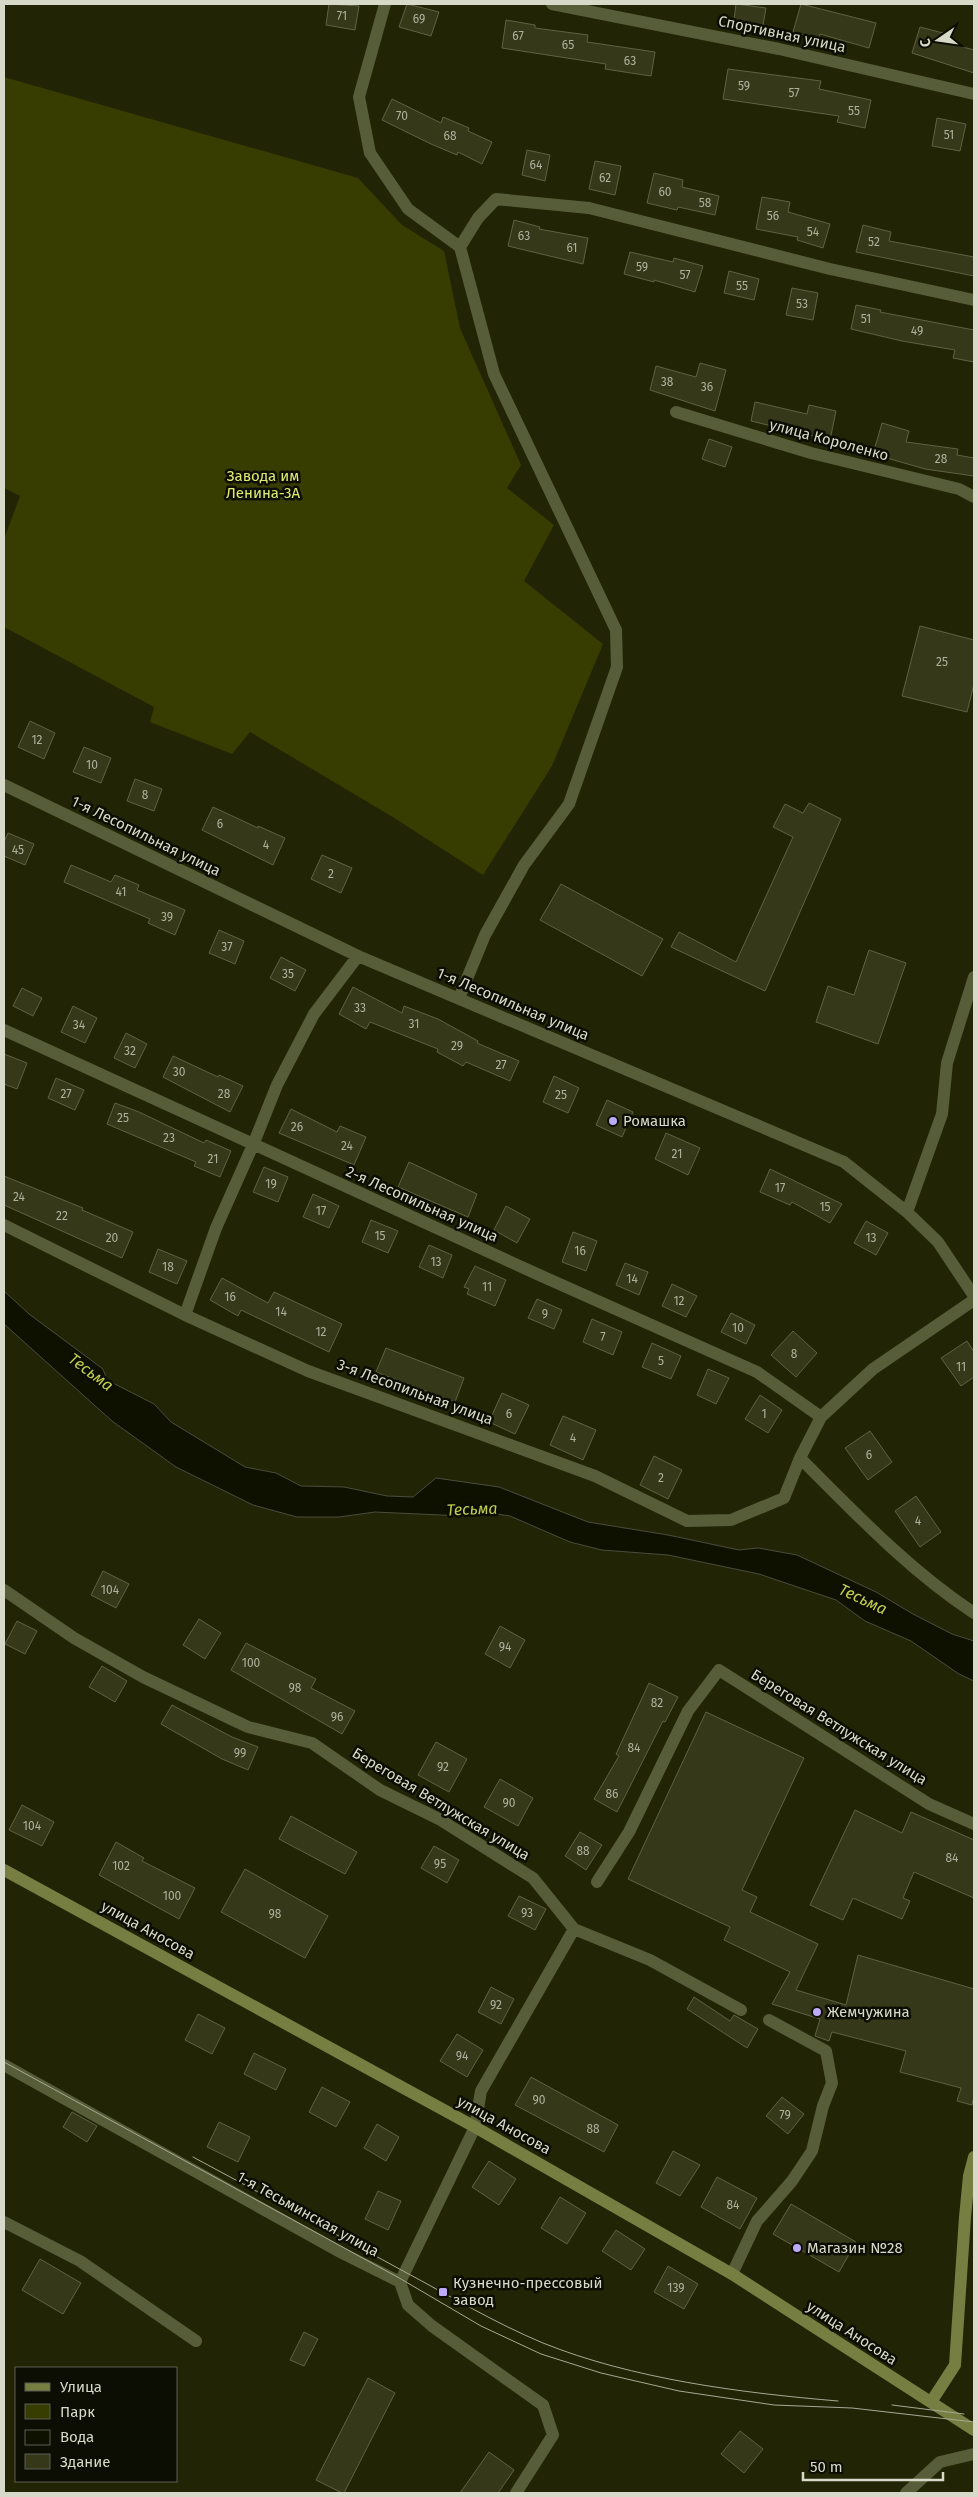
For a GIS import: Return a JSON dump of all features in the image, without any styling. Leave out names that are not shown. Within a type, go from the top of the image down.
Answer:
[{"type":"main road","name":"улица Аносова","points":[[4,1870],[475,2127],[732,2274],[974,2430]]},
{"type":"main road","points":[[931,2402],[955,2364],[965,2217],[969,2176],[974,2157]]},
{"type":"street","points":[[385,4],[359,97],[370,153],[408,209],[460,246],[494,374],[616,630],[617,667],[569,804],[524,865],[485,936],[458,998]]},
{"type":"street","name":"Спортивная улица","points":[[552,4],[778,48],[974,94]]},
{"type":"street","points":[[460,246],[478,218],[496,199],[590,208],[830,269],[974,300]]},
{"type":"street","name":"улица Короленко","points":[[676,412],[811,453],[959,490],[974,497]]},
{"type":"street","name":"1-я Лесопильная улица","points":[[4,785],[358,956],[844,1162],[907,1212],[938,1242],[974,1298]]},
{"type":"street","points":[[185,1315],[216,1228],[253,1145],[276,1085],[314,1014],[358,956]]},
{"type":"street","points":[[907,1212],[942,1114],[947,1062],[974,977]]},
{"type":"street","name":"2-я Лесопильная улица","points":[[4,1030],[253,1145],[757,1372],[821,1417]]},
{"type":"street","name":"3-я Лесопильная улица","points":[[4,1225],[185,1315],[308,1371],[595,1476],[687,1521],[731,1520],[784,1498],[800,1458],[821,1417]]},
{"type":"street","points":[[821,1417],[873,1369],[974,1298]]},
{"type":"street","points":[[800,1458],[876,1533],[927,1578],[974,1613]]},
{"type":"street","name":"Береговая Ветлужская улица","points":[[4,1590],[74,1638],[143,1677],[248,1727],[312,1743],[380,1790],[439,1819],[533,1878],[574,1929],[650,1960],[741,2010]]},
{"type":"street","name":"Береговая Ветлужская улица","points":[[597,1882],[629,1832],[688,1711],[719,1670],[930,1804],[974,1824]]},
{"type":"street","points":[[516,2493],[553,2436],[543,2405],[432,2326],[408,2305],[400,2282],[475,2127],[481,2091],[574,1929]]},
{"type":"street","points":[[732,2274],[758,2221],[792,2181],[812,2151],[832,2083],[826,2051],[769,2020]]},
{"type":"street","name":"1-я Тесьминская улица","points":[[4,2065],[342,2253],[400,2282]]},
{"type":"street","points":[[4,2222],[80,2261],[196,2341]]},
{"type":"street","points":[[906,2493],[940,2462],[974,2454]]},
{"type":"green space","name":"Завода им Ленина-3А","points":[[4,77],[358,178],[402,225],[444,251],[460,328],[521,465],[507,488],[554,525],[524,581],[603,644],[552,766],[483,875],[391,816],[250,732],[232,754],[150,722],[154,707],[4,627],[4,539],[20,496],[4,488]]},
{"type":"water","name":"Тесьма","points":[[4,1291],[29,1314],[103,1369],[107,1380],[154,1404],[171,1422],[245,1467],[276,1473],[301,1486],[344,1487],[387,1496],[413,1497],[436,1478],[499,1487],[588,1522],[668,1535],[739,1550],[758,1548],[797,1555],[876,1592],[952,1634],[974,1641],[974,1681],[959,1674],[911,1641],[865,1621],[836,1600],[759,1574],[668,1555],[602,1550],[570,1542],[510,1516],[478,1511],[463,1516],[375,1512],[339,1517],[297,1517],[253,1505],[176,1467],[112,1421],[4,1324]]},
{"type":"building","points":[[329,4],[359,6],[355,30],[326,25]]},
{"type":"building","points":[[407,4],[439,12],[431,36],[399,27]]},
{"type":"building","points":[[736,4],[766,8],[763,25],[734,20]]},
{"type":"building","points":[[801,4],[876,23],[869,48],[820,34],[819,39],[793,32]]},
{"type":"building","points":[[506,20],[535,25],[535,28],[588,35],[587,42],[655,52],[651,76],[605,69],[606,64],[502,48]]},
{"type":"building","points":[[920,27],[943,33],[941,41],[974,50],[974,73],[912,53]]},
{"type":"building","points":[[728,69],[821,81],[819,89],[871,100],[865,128],[837,122],[839,116],[723,99]]},
{"type":"building","points":[[392,99],[441,123],[443,117],[469,128],[468,131],[492,142],[482,164],[458,152],[457,155],[431,144],[382,120]]},
{"type":"building","points":[[937,118],[966,124],[960,151],[932,146]]},
{"type":"building","points":[[527,150],[550,155],[545,181],[522,175]]},
{"type":"building","points":[[595,161],[621,166],[615,195],[589,189]]},
{"type":"building","points":[[654,173],[683,180],[682,187],[719,196],[715,215],[678,207],[677,210],[647,203]]},
{"type":"building","points":[[762,197],[790,202],[788,212],[830,224],[823,248],[797,240],[798,237],[756,229]]},
{"type":"building","points":[[514,220],[540,227],[539,229],[588,238],[583,264],[508,246]]},
{"type":"building","points":[[863,225],[891,232],[889,241],[974,257],[974,276],[856,252]]},
{"type":"building","points":[[630,252],[673,262],[674,258],[703,266],[695,292],[654,280],[654,282],[624,274]]},
{"type":"building","points":[[729,271],[759,279],[754,300],[724,293]]},
{"type":"building","points":[[792,288],[818,293],[813,320],[786,315]]},
{"type":"building","points":[[856,305],[881,310],[880,312],[974,330],[974,362],[953,358],[955,350],[902,341],[851,329]]},
{"type":"building","points":[[700,363],[726,370],[715,411],[650,390],[656,366],[696,377]]},
{"type":"building","points":[[755,402],[807,414],[809,405],[836,411],[830,440],[751,421]]},
{"type":"building","points":[[882,423],[909,431],[906,442],[958,449],[957,455],[974,458],[974,476],[925,469],[873,454]]},
{"type":"building","points":[[709,439],[732,447],[725,467],[702,459]]},
{"type":"building","points":[[920,626],[974,640],[974,684],[967,712],[902,696]]},
{"type":"building","points":[[30,721],[55,733],[44,759],[18,747]]},
{"type":"building","points":[[84,747],[111,758],[101,783],[73,772]]},
{"type":"building","points":[[135,779],[162,789],[154,811],[127,801]]},
{"type":"building","points":[[809,803],[841,819],[765,991],[671,947],[679,932],[736,962],[793,837],[773,827],[785,804],[803,813]]},
{"type":"building","points":[[213,807],[285,838],[273,865],[202,830]]},
{"type":"building","points":[[8,833],[34,844],[25,865],[4,856],[4,842]]},
{"type":"building","points":[[322,855],[352,868],[341,893],[311,879]]},
{"type":"building","points":[[71,865],[111,882],[115,875],[139,885],[137,890],[185,910],[175,935],[148,923],[150,919],[64,882]]},
{"type":"building","points":[[561,884],[663,939],[642,976],[540,920]]},
{"type":"building","points":[[219,930],[244,941],[235,964],[209,953]]},
{"type":"building","points":[[869,950],[906,963],[878,1044],[816,1022],[828,986],[854,995]]},
{"type":"building","points":[[281,957],[306,970],[295,991],[270,978]]},
{"type":"building","points":[[353,987],[402,1013],[404,1006],[438,1019],[478,1041],[477,1043],[519,1061],[510,1081],[466,1062],[463,1066],[437,1052],[438,1049],[370,1022],[366,1029],[339,1014]]},
{"type":"building","points":[[22,988],[42,998],[33,1016],[13,1006]]},
{"type":"building","points":[[73,1006],[97,1018],[85,1043],[61,1032]]},
{"type":"building","points":[[126,1033],[147,1044],[135,1068],[114,1058]]},
{"type":"building","points":[[4,1054],[27,1063],[17,1089],[4,1084]]},
{"type":"building","points":[[173,1056],[218,1077],[219,1075],[243,1086],[230,1112],[163,1077]]},
{"type":"building","points":[[554,1076],[579,1088],[568,1113],[543,1102]]},
{"type":"building","points":[[56,1078],[84,1090],[75,1110],[48,1098]]},
{"type":"building","points":[[607,1100],[633,1112],[622,1137],[596,1125]]},
{"type":"building","points":[[115,1103],[139,1112],[204,1143],[206,1140],[231,1151],[220,1177],[194,1166],[196,1162],[107,1124]]},
{"type":"building","points":[[291,1109],[337,1132],[340,1126],[366,1137],[354,1165],[279,1133]]},
{"type":"building","points":[[666,1133],[700,1148],[688,1175],[655,1159]]},
{"type":"building","points":[[409,1162],[477,1194],[468,1217],[398,1187]]},
{"type":"building","points":[[264,1167],[288,1177],[278,1202],[253,1192]]},
{"type":"building","points":[[770,1169],[842,1204],[830,1223],[792,1202],[790,1205],[760,1192]]},
{"type":"building","points":[[4,1176],[83,1208],[82,1210],[133,1232],[122,1258],[4,1205]]},
{"type":"building","points":[[313,1194],[339,1206],[329,1228],[303,1217]]},
{"type":"building","points":[[506,1206],[530,1219],[517,1243],[494,1230]]},
{"type":"building","points":[[371,1220],[398,1231],[388,1253],[362,1242]]},
{"type":"building","points":[[866,1221],[888,1233],[876,1255],[854,1243]]},
{"type":"building","points":[[573,1232],[597,1241],[586,1271],[562,1262]]},
{"type":"building","points":[[429,1245],[452,1255],[443,1278],[419,1267]]},
{"type":"building","points":[[158,1249],[187,1261],[177,1284],[149,1272]]},
{"type":"building","points":[[625,1263],[648,1272],[639,1295],[616,1285]]},
{"type":"building","points":[[475,1266],[506,1280],[495,1306],[467,1294],[469,1289],[464,1287]]},
{"type":"building","points":[[222,1278],[268,1303],[274,1292],[342,1324],[329,1352],[241,1310],[238,1316],[210,1300]]},
{"type":"building","points":[[672,1284],[697,1296],[686,1317],[662,1306]]},
{"type":"building","points":[[537,1299],[562,1310],[554,1329],[528,1318]]},
{"type":"building","points":[[731,1313],[755,1325],[746,1344],[721,1332]]},
{"type":"building","points":[[592,1319],[622,1332],[613,1355],[583,1342]]},
{"type":"building","points":[[793,1331],[817,1353],[796,1377],[771,1355]]},
{"type":"building","points":[[967,1341],[974,1352],[974,1377],[961,1386],[941,1358]]},
{"type":"building","points":[[652,1343],[681,1356],[671,1379],[642,1367]]},
{"type":"building","points":[[386,1348],[464,1378],[455,1402],[376,1372]]},
{"type":"building","points":[[708,1369],[729,1378],[716,1404],[697,1395]]},
{"type":"building","points":[[502,1393],[529,1405],[515,1434],[489,1422]]},
{"type":"building","points":[[760,1395],[782,1410],[768,1433],[745,1419]]},
{"type":"building","points":[[563,1416],[596,1430],[583,1460],[550,1445]]},
{"type":"building","points":[[870,1431],[892,1462],[868,1480],[845,1448]]},
{"type":"building","points":[[654,1456],[682,1470],[668,1499],[640,1485]]},
{"type":"building","points":[[916,1496],[941,1532],[920,1547],[895,1511]]},
{"type":"building","points":[[103,1571],[129,1584],[116,1608],[91,1595]]},
{"type":"building","points":[[199,1619],[221,1633],[205,1659],[183,1645]]},
{"type":"building","points":[[17,1621],[37,1631],[25,1654],[5,1644]]},
{"type":"building","points":[[500,1626],[525,1640],[510,1668],[485,1654]]},
{"type":"building","points":[[246,1643],[316,1679],[311,1688],[355,1711],[342,1734],[231,1670]]},
{"type":"building","points":[[102,1666],[127,1681],[115,1702],[89,1687]]},
{"type":"building","points":[[649,1683],[678,1697],[665,1722],[663,1721],[617,1812],[594,1799],[619,1756],[616,1754]]},
{"type":"building","points":[[172,1705],[232,1737],[258,1747],[248,1770],[222,1759],[161,1724]]},
{"type":"building","points":[[706,1712],[804,1758],[742,1890],[757,1897],[750,1912],[818,1944],[796,1990],[846,2005],[858,1955],[974,1989],[974,2096],[972,2105],[957,2101],[961,2088],[900,2072],[906,2051],[832,2032],[829,2041],[815,2036],[820,2019],[772,2004],[790,1972],[724,1940],[730,1927],[628,1879]]},
{"type":"building","points":[[436,1742],[467,1759],[449,1792],[418,1775]]},
{"type":"building","points":[[500,1779],[533,1798],[518,1826],[484,1807]]},
{"type":"building","points":[[22,1805],[54,1822],[42,1846],[9,1830]]},
{"type":"building","points":[[855,1810],[902,1833],[911,1812],[974,1840],[974,1898],[914,1872],[903,1898],[910,1901],[902,1919],[853,1898],[843,1920],[810,1905]]},
{"type":"building","points":[[291,1816],[357,1852],[345,1874],[279,1839]]},
{"type":"building","points":[[580,1832],[602,1845],[586,1870],[565,1856]]},
{"type":"building","points":[[116,1842],[144,1858],[142,1861],[195,1888],[179,1919],[99,1875]]},
{"type":"building","points":[[434,1846],[459,1860],[447,1883],[421,1868]]},
{"type":"building","points":[[245,1869],[328,1916],[305,1958],[221,1912]]},
{"type":"building","points":[[519,1896],[546,1909],[535,1930],[508,1916]]},
{"type":"building","points":[[491,1987],[514,1999],[501,2024],[478,2012]]},
{"type":"building","points":[[694,1997],[730,2021],[734,2015],[758,2029],[747,2048],[687,2009]]},
{"type":"building","points":[[198,2014],[225,2028],[212,2054],[185,2040]]},
{"type":"building","points":[[457,2034],[483,2050],[467,2077],[440,2061]]},
{"type":"building","points":[[254,2053],[286,2069],[276,2090],[244,2074]]},
{"type":"building","points":[[531,2077],[618,2125],[604,2152],[515,2105]]},
{"type":"building","points":[[322,2087],[350,2102],[336,2127],[309,2112]]},
{"type":"building","points":[[782,2097],[804,2114],[788,2134],[766,2116]]},
{"type":"building","points":[[72,2112],[97,2126],[87,2142],[63,2127]]},
{"type":"building","points":[[219,2122],[250,2137],[238,2162],[207,2147]]},
{"type":"building","points":[[377,2124],[399,2137],[386,2161],[364,2148]]},
{"type":"building","points":[[673,2151],[700,2165],[680,2196],[656,2183]]},
{"type":"building","points":[[489,2161],[516,2179],[499,2205],[472,2187]]},
{"type":"building","points":[[717,2177],[757,2198],[740,2229],[701,2207]]},
{"type":"building","points":[[378,2191],[401,2201],[388,2230],[365,2219]]},
{"type":"building","points":[[560,2197],[586,2213],[567,2244],[541,2228]]},
{"type":"building","points":[[791,2204],[856,2242],[839,2272],[773,2234]]},
{"type":"building","points":[[616,2230],[645,2249],[631,2270],[602,2251]]},
{"type":"building","points":[[40,2259],[81,2283],[63,2314],[22,2290]]},
{"type":"building","points":[[668,2266],[698,2284],[684,2309],[654,2292]]},
{"type":"building","points":[[304,2332],[318,2339],[304,2366],[290,2360]]},
{"type":"building","points":[[368,2378],[395,2393],[344,2493],[342,2493],[316,2480]]},
{"type":"building","points":[[740,2431],[763,2449],[744,2473],[721,2454]]},
{"type":"building","points":[[489,2452],[514,2470],[498,2493],[460,2493]]},
{"type":"tram line","points":[[4,2062],[401,2279],[481,2326],[541,2354],[601,2373],[679,2391],[774,2405],[852,2408],[974,2422]]},
{"type":"tram line","points":[[193,2157],[473,2309],[543,2343],[577,2356],[650,2375],[726,2389],[838,2401]]},
{"type":"tram line","points":[[892,2405],[964,2414]]},
{"type":"place","name":"Ромашка","points":[[613,1121]]},
{"type":"place","name":"Жемчужина","points":[[817,2012]]},
{"type":"place","name":"Магазин №28","points":[[797,2248]]},
{"type":"place","name":"Кузнечно-прессовый завод","points":[[443,2292]]}]
